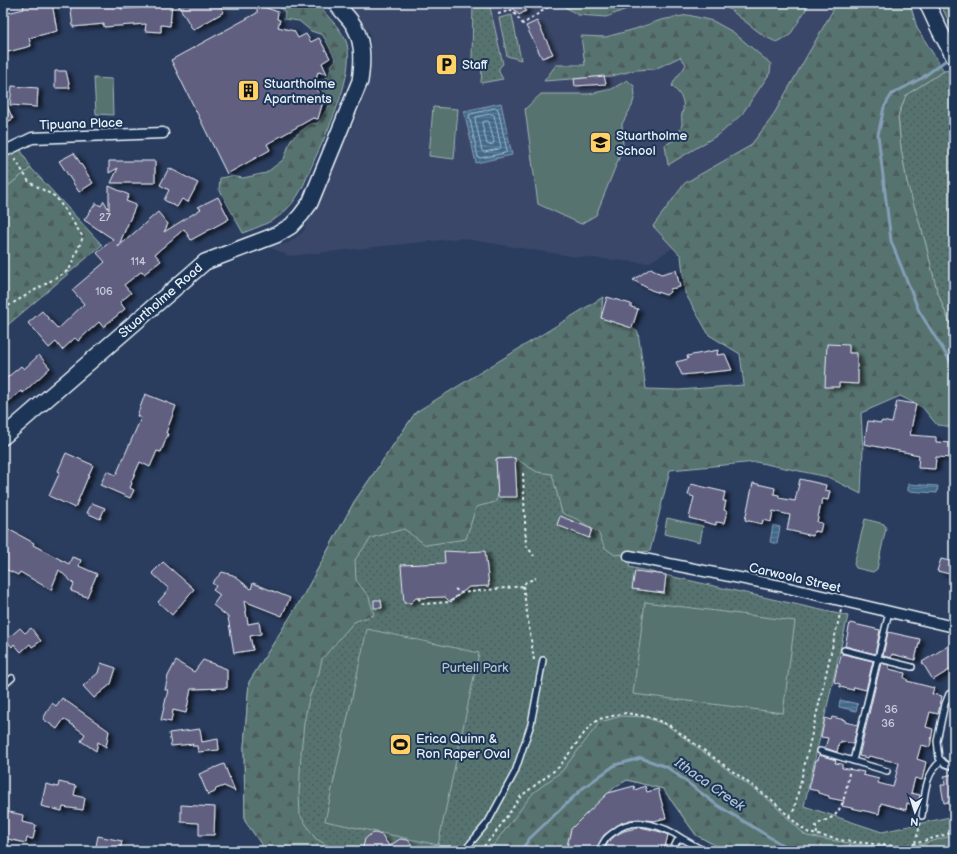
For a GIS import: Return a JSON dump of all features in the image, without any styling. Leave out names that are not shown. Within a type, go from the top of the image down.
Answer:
[{"type":"main road","name":"Stuartholme Road","points":[[3,437],[205,262],[276,234],[291,226],[301,215],[310,203],[360,81],[363,63],[357,33],[336,3]]},
{"type":"main road","points":[[927,3],[950,51]]},
{"type":"street","name":"Tipuana Place","points":[[6,150],[32,138],[163,132]]},
{"type":"street","name":"Carwoola Street","points":[[629,556],[780,586],[954,626]]},
{"type":"lane","points":[[852,761],[890,612]]},
{"type":"lane","points":[[844,650],[912,667]]},
{"type":"lane","points":[[464,851],[488,822],[515,772],[531,724],[543,660]]},
{"type":"lane","points":[[3,686],[12,678]]},
{"type":"lane","points":[[954,691],[949,694],[945,704],[937,741],[937,750],[941,761],[954,767]]},
{"type":"lane","points":[[820,751],[887,771]]},
{"type":"lane","points":[[922,816],[927,781],[931,772],[941,761]]},
{"type":"lane","points":[[599,851],[606,838],[618,828],[633,823],[654,825],[671,831],[704,851]]},
{"type":"lane","points":[[672,851],[677,841],[683,839]]},
{"type":"path","points":[[498,14],[512,10],[523,24],[548,7]]},
{"type":"path","points":[[3,309],[69,270],[83,237],[56,197],[29,182],[6,150]]},
{"type":"path","points":[[523,473],[526,545],[534,556]]},
{"type":"path","points":[[418,598],[423,604],[450,602],[461,593],[523,586],[526,582],[536,578]]},
{"type":"path","points":[[523,586],[534,660]]},
{"type":"path","points":[[455,589],[461,593]]},
{"type":"path","points":[[789,816],[794,810],[842,601]]},
{"type":"path","points":[[480,851],[496,832],[521,796],[560,767],[588,728],[599,719],[626,713],[649,717],[669,725],[772,800],[798,825],[809,833],[845,841],[908,846],[954,832]]},
{"type":"path","points":[[817,834],[816,826],[834,816],[840,808],[852,761]]},
{"type":"path","points":[[915,844],[922,816]]},
{"type":"shaded area","name":"Stuartholme School","points":[[346,3],[905,3],[686,240],[648,263],[571,256],[460,238],[289,256],[270,247],[289,243],[303,232],[355,121],[367,89],[372,60],[370,33]]},
{"type":"green space","points":[[280,3],[316,3],[338,28],[345,39],[348,57],[347,72],[332,121],[297,197],[284,213],[278,217],[243,233],[219,189],[220,178],[231,176],[243,178],[266,173],[284,159],[291,139],[310,124],[318,123],[330,104],[317,83],[329,76],[331,66],[336,60],[323,35],[311,31],[299,21],[284,19],[285,12],[280,8]]},
{"type":"green space","points":[[473,3],[489,3],[503,64],[499,68],[499,72],[503,79],[481,83],[482,67],[476,66],[476,60],[472,60]]},
{"type":"green space","points":[[559,3],[642,3],[606,17],[578,15]]},
{"type":"green space","points":[[715,3],[810,3],[790,35],[776,42],[764,36],[729,9]]},
{"type":"green space","points":[[837,3],[910,3],[917,28],[944,71],[906,95],[898,116],[901,148],[907,183],[925,241],[937,291],[954,334],[954,427],[937,425],[922,407],[900,396],[861,413],[863,449],[861,494],[828,477],[756,462],[670,470],[650,551],[615,555],[605,548],[598,532],[579,520],[562,513],[552,474],[537,472],[515,458],[496,459],[498,497],[495,502],[476,507],[466,539],[426,545],[404,529],[371,538],[355,560],[356,580],[369,597],[374,615],[354,622],[322,659],[319,673],[309,698],[304,723],[299,795],[300,815],[315,838],[332,848],[346,848],[356,851],[266,851],[245,821],[244,747],[249,682],[302,598],[354,502],[416,412],[603,297],[601,318],[632,328],[638,332],[646,389],[679,390],[744,385],[740,354],[709,335],[685,293],[681,256],[653,226],[685,183],[750,146],[771,119]]},
{"type":"green space","points":[[940,3],[954,3],[954,33]]},
{"type":"green space","points":[[512,15],[521,60],[507,56],[499,18]]},
{"type":"green space","points":[[688,15],[713,21],[733,32],[771,64],[770,73],[742,114],[721,133],[668,165],[665,145],[676,139],[682,124],[682,98],[672,86],[675,79],[686,64],[680,57],[655,69],[636,70],[612,76],[544,81],[556,65],[585,65],[581,36],[606,37],[661,20]]},
{"type":"green space","points":[[950,70],[954,76],[954,334],[937,291],[925,241],[907,183],[901,148],[898,116],[906,95],[944,71]]},
{"type":"green space","points":[[94,78],[112,79],[113,115],[96,114]]},
{"type":"green space","points":[[627,80],[634,86],[635,95],[632,106],[622,124],[623,148],[596,215],[581,224],[538,204],[525,109],[541,94],[589,94],[612,89]]},
{"type":"green space","points":[[433,107],[458,109],[454,159],[429,156]]},
{"type":"green space","points":[[19,147],[31,168],[3,190],[3,156]]},
{"type":"green space","points":[[31,168],[102,245],[3,329],[3,190]]},
{"type":"green space","name":"Purtell Park","points":[[416,412],[649,464],[629,567],[848,616],[804,806],[882,832],[954,816],[954,851],[726,851],[696,835],[663,789],[627,780],[615,787],[571,829],[566,851],[266,851],[245,821],[244,747],[249,682],[302,598],[354,502]]},
{"type":"green space","points":[[667,518],[703,526],[700,542],[664,534]]},
{"type":"green space","points":[[865,519],[884,524],[886,528],[877,569],[873,572],[856,568],[854,564]]},
{"type":"green space","points":[[645,602],[795,621],[783,713],[633,694]]},
{"type":"green space","name":"Erica Quinn & Ron Raper Oval","points":[[367,629],[479,653],[438,845],[325,821]]},
{"type":"green space","points":[[622,716],[645,717],[668,726],[770,801],[806,836],[854,844],[908,848],[954,835],[954,851],[726,851],[696,835],[663,789],[627,780],[615,787],[571,829],[566,851],[489,851],[533,793],[562,771],[600,722]]},
{"type":"water","points":[[501,103],[512,155],[476,163],[464,111]]},
{"type":"water","points":[[908,484],[938,486],[937,493],[908,491]]},
{"type":"water","points":[[773,525],[780,527],[777,544],[770,542]]},
{"type":"water","points":[[840,700],[858,704],[856,711],[839,707]]},
{"type":"building","points":[[23,3],[52,3],[57,31],[29,38],[31,46],[4,53],[3,14],[24,9]]},
{"type":"building","points":[[70,3],[120,3],[121,9],[147,7],[147,3],[172,3],[170,26],[161,25],[161,32],[145,31],[146,24],[104,27],[104,24],[73,27]]},
{"type":"building","points":[[177,3],[218,3],[224,12],[193,30]]},
{"type":"building","points":[[509,3],[523,3],[526,11],[519,15]]},
{"type":"building","name":"Stuartholme Apartments","points":[[261,6],[278,12],[277,19],[280,20],[278,27],[294,31],[298,38],[306,34],[311,42],[319,38],[330,58],[322,63],[327,74],[318,72],[314,87],[319,92],[318,96],[324,98],[318,119],[313,118],[267,144],[270,150],[227,174],[171,60],[257,13],[257,9]]},
{"type":"building","points":[[537,21],[553,54],[542,58],[526,26]]},
{"type":"building","points":[[55,71],[66,71],[70,88],[55,88]]},
{"type":"building","points":[[604,76],[606,84],[575,86],[574,79]]},
{"type":"building","points":[[12,86],[38,88],[37,107],[10,105]]},
{"type":"building","points":[[3,97],[13,119],[3,124]]},
{"type":"building","points":[[74,153],[93,183],[79,192],[59,161]]},
{"type":"building","points":[[109,161],[155,161],[155,183],[111,183],[118,168],[109,173]]},
{"type":"building","points":[[169,168],[198,183],[188,202],[182,199],[177,207],[164,200],[169,190],[160,185]]},
{"type":"building","points":[[109,186],[129,195],[126,201],[136,205],[118,247],[158,212],[168,224],[164,232],[201,209],[198,207],[218,197],[229,219],[191,240],[184,229],[155,254],[161,261],[144,274],[142,271],[124,285],[131,293],[120,302],[125,309],[103,327],[99,322],[78,341],[75,338],[62,350],[56,342],[49,348],[28,323],[42,311],[58,329],[84,304],[72,290],[105,262],[97,253],[113,239],[84,220],[96,203],[101,206],[104,201],[109,210]]},
{"type":"building","points":[[651,268],[661,274],[676,270],[680,287],[670,289],[670,292],[666,295],[651,290],[633,280]]},
{"type":"building","points":[[607,297],[631,304],[631,307],[638,309],[632,328],[601,318]]},
{"type":"building","points":[[827,344],[849,345],[849,353],[857,353],[858,384],[839,383],[839,387],[825,387]]},
{"type":"building","points":[[718,350],[717,355],[725,354],[732,370],[682,375],[676,362],[688,359],[687,356]]},
{"type":"building","points":[[39,355],[50,368],[23,393],[21,391],[3,406],[3,381],[21,366],[24,369]]},
{"type":"building","points":[[145,394],[176,406],[161,452],[157,451],[150,467],[140,462],[131,482],[130,488],[134,490],[130,498],[100,485],[107,471],[116,475],[141,418],[137,416]]},
{"type":"building","points":[[897,401],[916,404],[910,435],[936,437],[936,442],[954,443],[954,458],[936,457],[935,469],[918,468],[919,455],[864,444],[868,421],[892,423]]},
{"type":"building","points":[[66,453],[93,465],[75,508],[49,496],[60,472],[58,471]]},
{"type":"building","points":[[515,458],[517,497],[498,497],[496,459]]},
{"type":"building","points":[[800,479],[826,485],[825,490],[830,491],[828,500],[823,499],[821,504],[817,522],[822,523],[820,532],[814,531],[813,536],[787,530],[790,515],[773,511],[771,522],[763,520],[762,524],[745,520],[753,483],[775,488],[774,494],[779,495],[779,498],[795,501]]},
{"type":"building","points":[[691,484],[725,492],[723,501],[726,501],[724,510],[727,511],[724,523],[716,522],[716,525],[689,518],[694,497],[688,495]]},
{"type":"building","points":[[92,503],[105,508],[100,519],[87,513]]},
{"type":"building","points":[[560,516],[592,529],[589,538],[557,525]]},
{"type":"building","points":[[8,529],[34,543],[33,545],[69,564],[72,557],[81,560],[79,566],[97,574],[87,597],[71,591],[74,584],[59,570],[51,590],[20,572],[18,575],[3,568],[3,539]]},
{"type":"building","points":[[444,551],[485,551],[489,586],[469,587],[450,602],[445,597],[416,598],[411,603],[404,603],[401,565],[445,563]]},
{"type":"building","points":[[941,559],[954,562],[954,575],[937,571]]},
{"type":"building","points":[[163,562],[194,589],[172,615],[158,602],[169,589],[152,573]]},
{"type":"building","points":[[635,571],[666,575],[664,593],[632,589]]},
{"type":"building","points":[[222,572],[233,575],[251,589],[253,583],[290,598],[282,616],[244,601],[248,624],[259,622],[261,634],[250,636],[253,650],[234,653],[228,617],[213,605],[220,595],[213,590],[216,586],[212,583]]},
{"type":"building","points":[[374,600],[381,600],[382,608],[374,608]]},
{"type":"building","points":[[850,623],[880,630],[875,654],[845,646]]},
{"type":"building","points":[[20,628],[25,633],[31,628],[41,641],[32,647],[30,644],[21,652],[14,644],[12,647],[6,640]]},
{"type":"building","points":[[888,632],[920,639],[915,660],[892,654],[891,658],[883,656]]},
{"type":"building","points":[[951,644],[954,648],[954,659],[951,669],[933,680],[922,662]]},
{"type":"building","points":[[843,654],[873,661],[866,690],[854,687],[853,690],[840,687],[840,684],[834,682],[838,663],[839,664],[841,655]]},
{"type":"building","points":[[203,660],[227,669],[227,688],[191,689],[186,713],[173,710],[171,722],[161,720],[168,690],[165,690],[168,676],[176,661],[194,672]]},
{"type":"building","points":[[101,663],[116,668],[111,684],[94,698],[83,686],[98,673]]},
{"type":"building","points":[[881,663],[889,665],[889,669],[905,673],[904,678],[907,679],[907,681],[934,688],[932,694],[942,696],[938,714],[930,712],[926,727],[933,729],[930,747],[921,745],[917,759],[926,762],[922,780],[915,778],[911,793],[920,795],[917,806],[907,803],[906,810],[881,803],[879,814],[842,806],[844,801],[829,798],[829,796],[818,793],[818,791],[809,789],[816,760],[818,760],[819,755],[836,760],[835,763],[842,764],[842,768],[864,772],[863,775],[879,779],[878,783],[893,787],[899,763],[869,756],[868,758],[859,756]]},
{"type":"building","points":[[62,698],[109,731],[106,747],[98,742],[96,751],[81,741],[85,734],[64,719],[57,729],[43,719],[52,703],[56,706]]},
{"type":"building","points":[[832,717],[858,725],[853,744],[841,741],[837,752],[825,748],[828,738],[821,737],[825,718],[831,720]]},
{"type":"building","points":[[200,729],[202,742],[218,739],[219,750],[198,752],[197,746],[192,746],[193,744],[171,746],[169,733]]},
{"type":"building","points":[[224,764],[235,791],[224,786],[216,789],[215,792],[208,795],[199,774]]},
{"type":"building","points":[[954,774],[954,801],[944,803],[941,785],[945,785],[944,776]]},
{"type":"building","points":[[59,782],[76,786],[74,795],[85,798],[83,810],[63,807],[62,811],[41,806],[46,784],[58,787]]},
{"type":"building","points":[[634,786],[635,790],[645,786],[647,792],[658,789],[666,818],[654,821],[639,819],[630,820],[621,823],[604,835],[595,851],[566,851],[571,829],[608,793]]},
{"type":"building","points":[[181,805],[215,807],[214,835],[199,835],[199,823],[181,822]]},
{"type":"building","points":[[5,811],[23,815],[22,822],[36,825],[33,839],[27,838],[26,843],[3,838],[3,821]]},
{"type":"building","points":[[640,827],[668,835],[664,851],[603,851],[609,841],[616,835],[624,831]]},
{"type":"building","points":[[375,833],[382,835],[389,846],[400,839],[408,840],[417,851],[365,851],[363,847],[365,839],[371,834]]},
{"type":"building","points":[[98,836],[122,841],[120,851],[95,851]]},
{"type":"waterway","points":[[949,58],[922,78],[892,94],[884,107],[878,135],[891,241],[919,311],[954,367]]},
{"type":"waterway","name":"Ithaca Creek","points":[[521,851],[529,839],[583,788],[615,765],[641,758],[667,767],[717,805],[789,849],[795,851]]},
{"type":"place","name":"Staff","points":[[446,64]]},
{"type":"place","name":"Stuartholme Apartments","points":[[248,90]]},
{"type":"place","name":"Stuartholme School","points":[[600,142]]},
{"type":"place","name":"Erica Quinn & Ron Raper Oval","points":[[401,745]]}]
